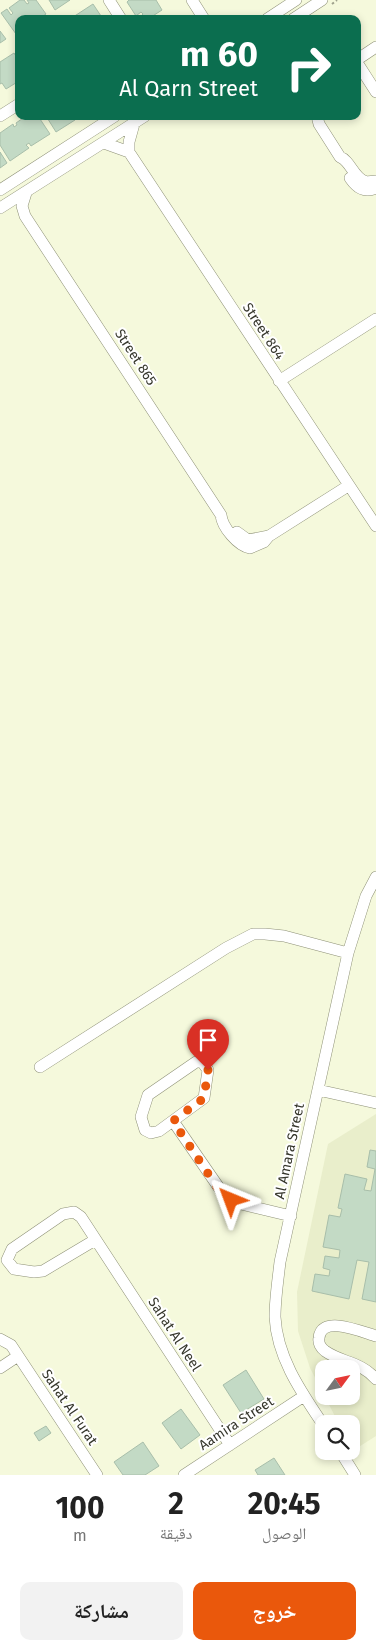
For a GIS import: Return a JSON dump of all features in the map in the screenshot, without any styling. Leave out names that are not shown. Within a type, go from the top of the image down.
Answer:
[{"type":"street","points":[[109,0],[118,15]]},
{"type":"street","points":[[192,0],[201,15]]},
{"type":"street","points":[[273,15],[296,0]]},
{"type":"street","points":[[299,15],[322,0]]},
{"type":"street","points":[[361,57],[376,46]]},
{"type":"street","points":[[361,69],[376,92]]},
{"type":"street","points":[[0,116],[15,107]]},
{"type":"street","points":[[0,190],[109,120]]},
{"type":"street","points":[[0,208],[140,120]]},
{"type":"street","points":[[316,120],[340,157],[340,161],[355,185],[367,191],[376,188]]},
{"type":"street","points":[[104,143],[129,152],[129,142],[134,124]]},
{"type":"street","name":"Street 864","points":[[129,152],[376,526]]},
{"type":"street","points":[[340,157],[344,158],[360,180],[366,182],[376,181]]},
{"type":"street","points":[[25,216],[22,206],[26,193]]},
{"type":"street","points":[[0,208],[11,209],[25,216]]},
{"type":"street","name":"Street 865","points":[[25,216],[221,515],[243,538],[253,540],[269,536],[348,486]]},
{"type":"street","points":[[279,381],[376,319]]},
{"type":"street","name":"Al Amara Street","points":[[317,1415],[304,1396],[280,1346],[275,1318],[280,1262],[348,954],[366,896],[376,877]]},
{"type":"street","points":[[40,1067],[226,948],[253,934],[284,936],[348,954]]},
{"type":"street","points":[[202,1062],[207,1067],[209,1075],[204,1098],[173,1121],[154,1132],[145,1130],[141,1117],[148,1095],[192,1064],[202,1062]]},
{"type":"street","points":[[318,1090],[376,1102]]},
{"type":"street","points":[[173,1121],[224,1195],[237,1203],[290,1216]]},
{"type":"street","name":"Sahat Al Neel","points":[[95,1240],[38,1272],[14,1269],[6,1260],[12,1248],[69,1213],[78,1214],[230,1445]]},
{"type":"street","points":[[376,1336],[334,1325],[325,1327],[319,1333],[318,1342],[324,1351],[363,1368],[376,1379]]},
{"type":"street","name":"Sahat Al Furat","points":[[0,1339],[11,1345],[97,1475]]},
{"type":"street","points":[[0,1368],[18,1356]]},
{"type":"street","name":"Aamira Street","points":[[184,1475],[304,1396]]},
{"type":"street","points":[[345,1460],[353,1474]]},
{"type":"shaded area","points":[[376,1114],[376,1436],[360,1446],[360,1415],[334,1415],[329,1405],[360,1405],[360,1360],[315,1360],[315,1378],[298,1331],[297,1292],[328,1144]]},
{"type":"building","points":[[20,0],[24,0],[27,4],[29,3],[27,0],[36,0],[46,14],[15,15],[15,33],[1,13],[7,9],[11,15],[13,13],[9,8]]},
{"type":"building","points":[[49,0],[70,0],[55,10]]},
{"type":"building","points":[[129,0],[156,0],[162,10],[154,15],[142,15],[141,12],[135,15],[127,2]]},
{"type":"building","points":[[93,4],[100,15],[76,15]]},
{"type":"building","points":[[0,31],[6,39],[0,43]]},
{"type":"building","points":[[14,53],[15,55],[15,83],[6,89],[2,83],[0,84],[0,62]]},
{"type":"building","points":[[20,120],[41,120],[50,134],[31,146],[29,143],[26,145],[29,148],[10,161],[0,145],[0,133],[13,124],[14,127],[17,125],[16,123]]},
{"type":"building","points":[[48,120],[75,120],[56,132]]},
{"type":"building","points":[[0,152],[7,163],[0,168]]},
{"type":"building","points":[[370,1150],[376,1151],[376,1302],[362,1299],[369,1262],[357,1260],[349,1299],[312,1291],[315,1274],[329,1276],[330,1270],[323,1268],[325,1256],[339,1258],[340,1250],[323,1247],[329,1215],[340,1217],[342,1209],[338,1208],[345,1174],[367,1179],[364,1190],[371,1191],[375,1169],[367,1167]]},
{"type":"building","points":[[246,1370],[264,1399],[241,1413],[223,1385]]},
{"type":"building","points":[[181,1409],[200,1435],[181,1449],[162,1423]]},
{"type":"building","points":[[46,1426],[51,1433],[39,1441],[34,1433]]},
{"type":"building","points":[[143,1442],[159,1466],[145,1475],[123,1475],[114,1462]]},
{"type":"building","points":[[274,1458],[285,1475],[258,1475],[255,1470]]},
{"type":"route","points":[[208,1070],[209,1075],[204,1098],[173,1121],[217,1187],[231,1200]]}]
